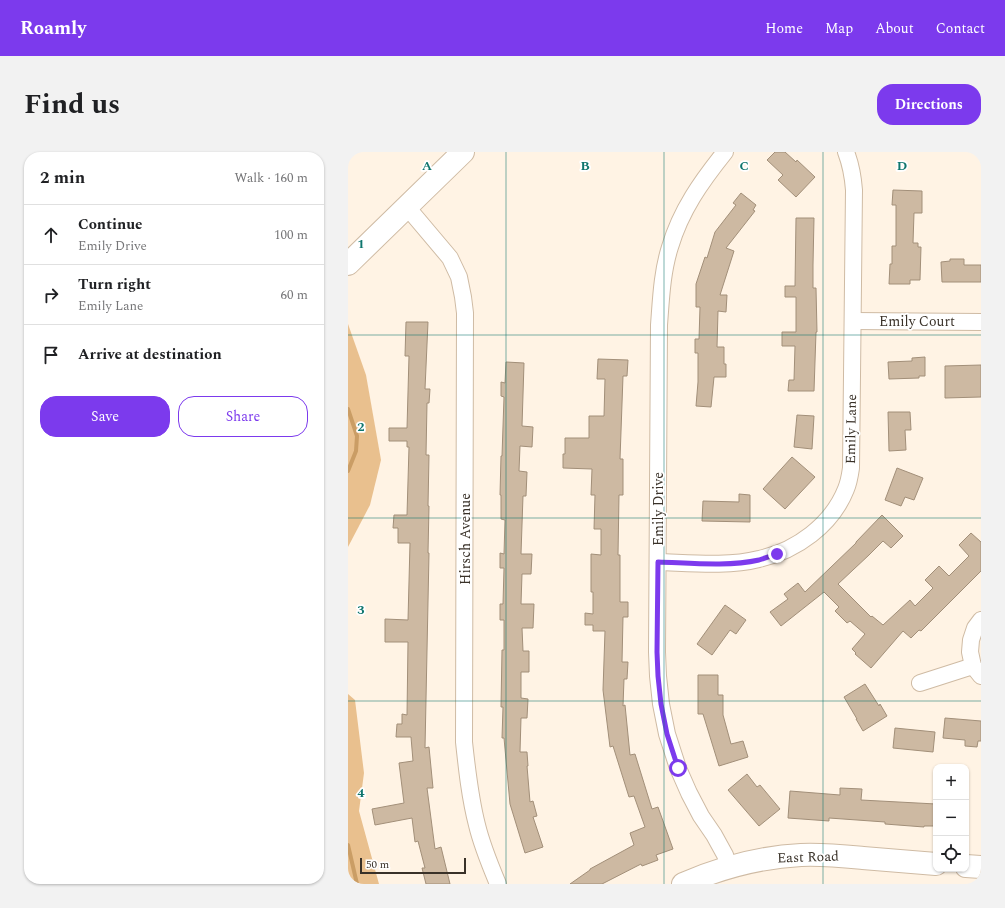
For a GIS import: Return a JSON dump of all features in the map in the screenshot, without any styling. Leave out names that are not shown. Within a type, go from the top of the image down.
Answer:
[{"type":"street","points":[[348,264],[463,152]]},
{"type":"street","name":"Emily Drive","points":[[724,152],[707,174],[685,210],[670,247],[664,272],[659,325],[657,652],[661,704],[667,734],[678,768],[701,816],[725,855],[728,867]]},
{"type":"street","name":"Emily Lane","points":[[658,562],[736,562],[758,560],[777,554],[811,535],[826,521],[837,506],[846,488],[851,468],[854,190],[853,176],[846,152]]},
{"type":"street","name":"Hirsch Avenue","points":[[407,207],[450,258],[459,277],[463,297],[465,313],[464,742],[468,784],[476,826],[498,884]]},
{"type":"street","name":"Emily Court","points":[[853,320],[981,322]]},
{"type":"street","points":[[920,683],[977,671],[970,652],[971,640],[975,628],[981,620]]},
{"type":"street","name":"East Road","points":[[683,884],[728,867],[772,858],[801,855],[827,855],[933,864]]},
{"type":"street","points":[[969,866],[981,867]]},
{"type":"shaded area","points":[[348,324],[366,375],[381,460],[370,505],[348,547]]},
{"type":"shaded area","points":[[348,694],[355,700],[364,773],[359,811],[379,884],[348,884]]},
{"type":"building","points":[[775,152],[785,152],[796,162],[797,160],[815,177],[796,197],[778,180],[783,175],[767,160]]},
{"type":"building","points":[[893,190],[922,191],[922,213],[914,213],[913,243],[918,243],[918,247],[921,247],[920,280],[910,280],[910,284],[889,284],[890,264],[892,264],[892,246],[896,246],[896,205],[892,205]]},
{"type":"building","points":[[741,193],[756,205],[753,210],[755,211],[726,248],[734,251],[720,295],[727,295],[726,312],[718,311],[717,347],[724,347],[726,377],[714,377],[711,407],[696,406],[698,353],[695,353],[695,339],[699,339],[700,307],[696,307],[696,284],[705,257],[707,258],[715,232],[736,205],[733,203]]},
{"type":"building","points":[[796,218],[814,218],[813,288],[816,288],[817,332],[814,391],[788,391],[789,380],[794,380],[795,346],[782,346],[782,332],[796,332],[796,297],[785,297],[785,286],[795,286]]},
{"type":"building","points":[[950,259],[964,259],[964,265],[981,265],[981,282],[942,282],[941,262],[950,261]]},
{"type":"building","points":[[406,322],[428,322],[425,389],[430,389],[429,403],[427,403],[426,455],[429,455],[429,553],[425,748],[429,747],[433,788],[427,788],[435,849],[441,847],[450,884],[426,884],[422,868],[425,868],[418,841],[415,842],[412,818],[375,825],[372,809],[404,803],[399,763],[413,761],[411,737],[396,737],[397,724],[402,724],[402,714],[407,715],[408,642],[385,642],[385,619],[408,620],[410,543],[398,543],[398,528],[393,528],[394,515],[407,515],[409,447],[407,447],[407,441],[389,441],[389,428],[407,428],[409,356],[405,356]]},
{"type":"building","points":[[925,357],[925,376],[919,376],[919,378],[889,379],[888,362],[912,361],[912,358]]},
{"type":"building","points":[[598,359],[628,360],[627,376],[623,376],[620,459],[623,459],[623,495],[619,495],[618,555],[620,555],[620,602],[628,602],[628,617],[623,617],[622,662],[628,662],[627,679],[624,679],[623,706],[625,705],[630,755],[635,754],[652,809],[658,807],[673,849],[656,855],[658,860],[642,866],[641,864],[602,884],[570,884],[590,869],[634,845],[630,833],[645,827],[634,796],[629,797],[613,746],[610,747],[603,690],[605,631],[593,631],[593,625],[585,625],[585,613],[593,614],[593,592],[591,592],[591,554],[601,555],[601,529],[594,529],[595,495],[591,495],[592,469],[563,468],[565,438],[589,438],[589,416],[604,416],[605,379],[597,379]]},
{"type":"building","points":[[506,362],[524,363],[522,426],[533,427],[532,447],[520,446],[519,471],[527,472],[526,496],[523,496],[521,554],[532,554],[531,574],[522,574],[521,604],[534,604],[533,628],[522,628],[523,651],[529,651],[529,672],[521,672],[521,698],[528,699],[527,718],[521,718],[520,752],[527,752],[530,802],[533,801],[537,816],[533,817],[543,847],[525,853],[510,804],[504,738],[502,738],[503,707],[501,707],[504,620],[500,620],[500,604],[503,604],[504,568],[500,568],[500,553],[504,554],[505,520],[501,519],[500,495],[504,397],[501,396],[501,382],[505,383]]},
{"type":"building","points":[[981,365],[981,397],[945,398],[945,366]]},
{"type":"building","points":[[888,412],[910,412],[911,430],[905,430],[906,450],[889,451]]},
{"type":"building","points":[[797,415],[814,416],[812,449],[794,447]]},
{"type":"building","points":[[792,457],[815,477],[785,509],[763,489]]},
{"type":"building","points":[[897,468],[923,478],[914,500],[905,497],[901,506],[885,500]]},
{"type":"building","points":[[739,494],[750,495],[750,522],[702,521],[703,501],[739,502]]},
{"type":"building","points":[[882,515],[903,536],[891,548],[883,541],[838,584],[871,617],[872,616],[883,625],[910,600],[915,606],[933,588],[925,580],[939,566],[949,576],[969,556],[959,545],[971,533],[981,542],[981,571],[921,631],[919,630],[911,638],[903,631],[871,668],[855,654],[856,653],[852,649],[865,634],[850,621],[847,623],[835,611],[839,607],[824,592],[781,626],[770,612],[788,599],[784,594],[798,583],[805,592],[856,543]]},
{"type":"building","points":[[725,605],[746,620],[736,634],[730,630],[712,655],[697,644]]},
{"type":"building","points":[[698,675],[718,675],[718,695],[723,695],[723,715],[731,744],[743,741],[748,757],[719,766],[703,714],[698,714]]},
{"type":"building","points":[[865,684],[887,716],[863,731],[844,697]]},
{"type":"building","points":[[945,718],[981,721],[981,741],[978,741],[977,747],[965,746],[965,740],[943,738]]},
{"type":"building","points":[[895,728],[935,732],[933,752],[893,748]]},
{"type":"building","points":[[747,774],[757,787],[760,785],[780,809],[759,826],[728,790]]},
{"type":"building","points":[[840,788],[862,789],[861,800],[933,804],[933,826],[924,827],[885,824],[885,822],[829,818],[829,821],[788,818],[790,791],[840,795]]},
{"type":"waterway","points":[[348,409],[357,436],[356,451],[348,471]]},
{"type":"waterway","points":[[348,845],[357,884]]},
{"type":"route","points":[[678,768],[667,734],[661,704],[658,676],[658,562],[736,562],[758,560],[777,554]]}]
